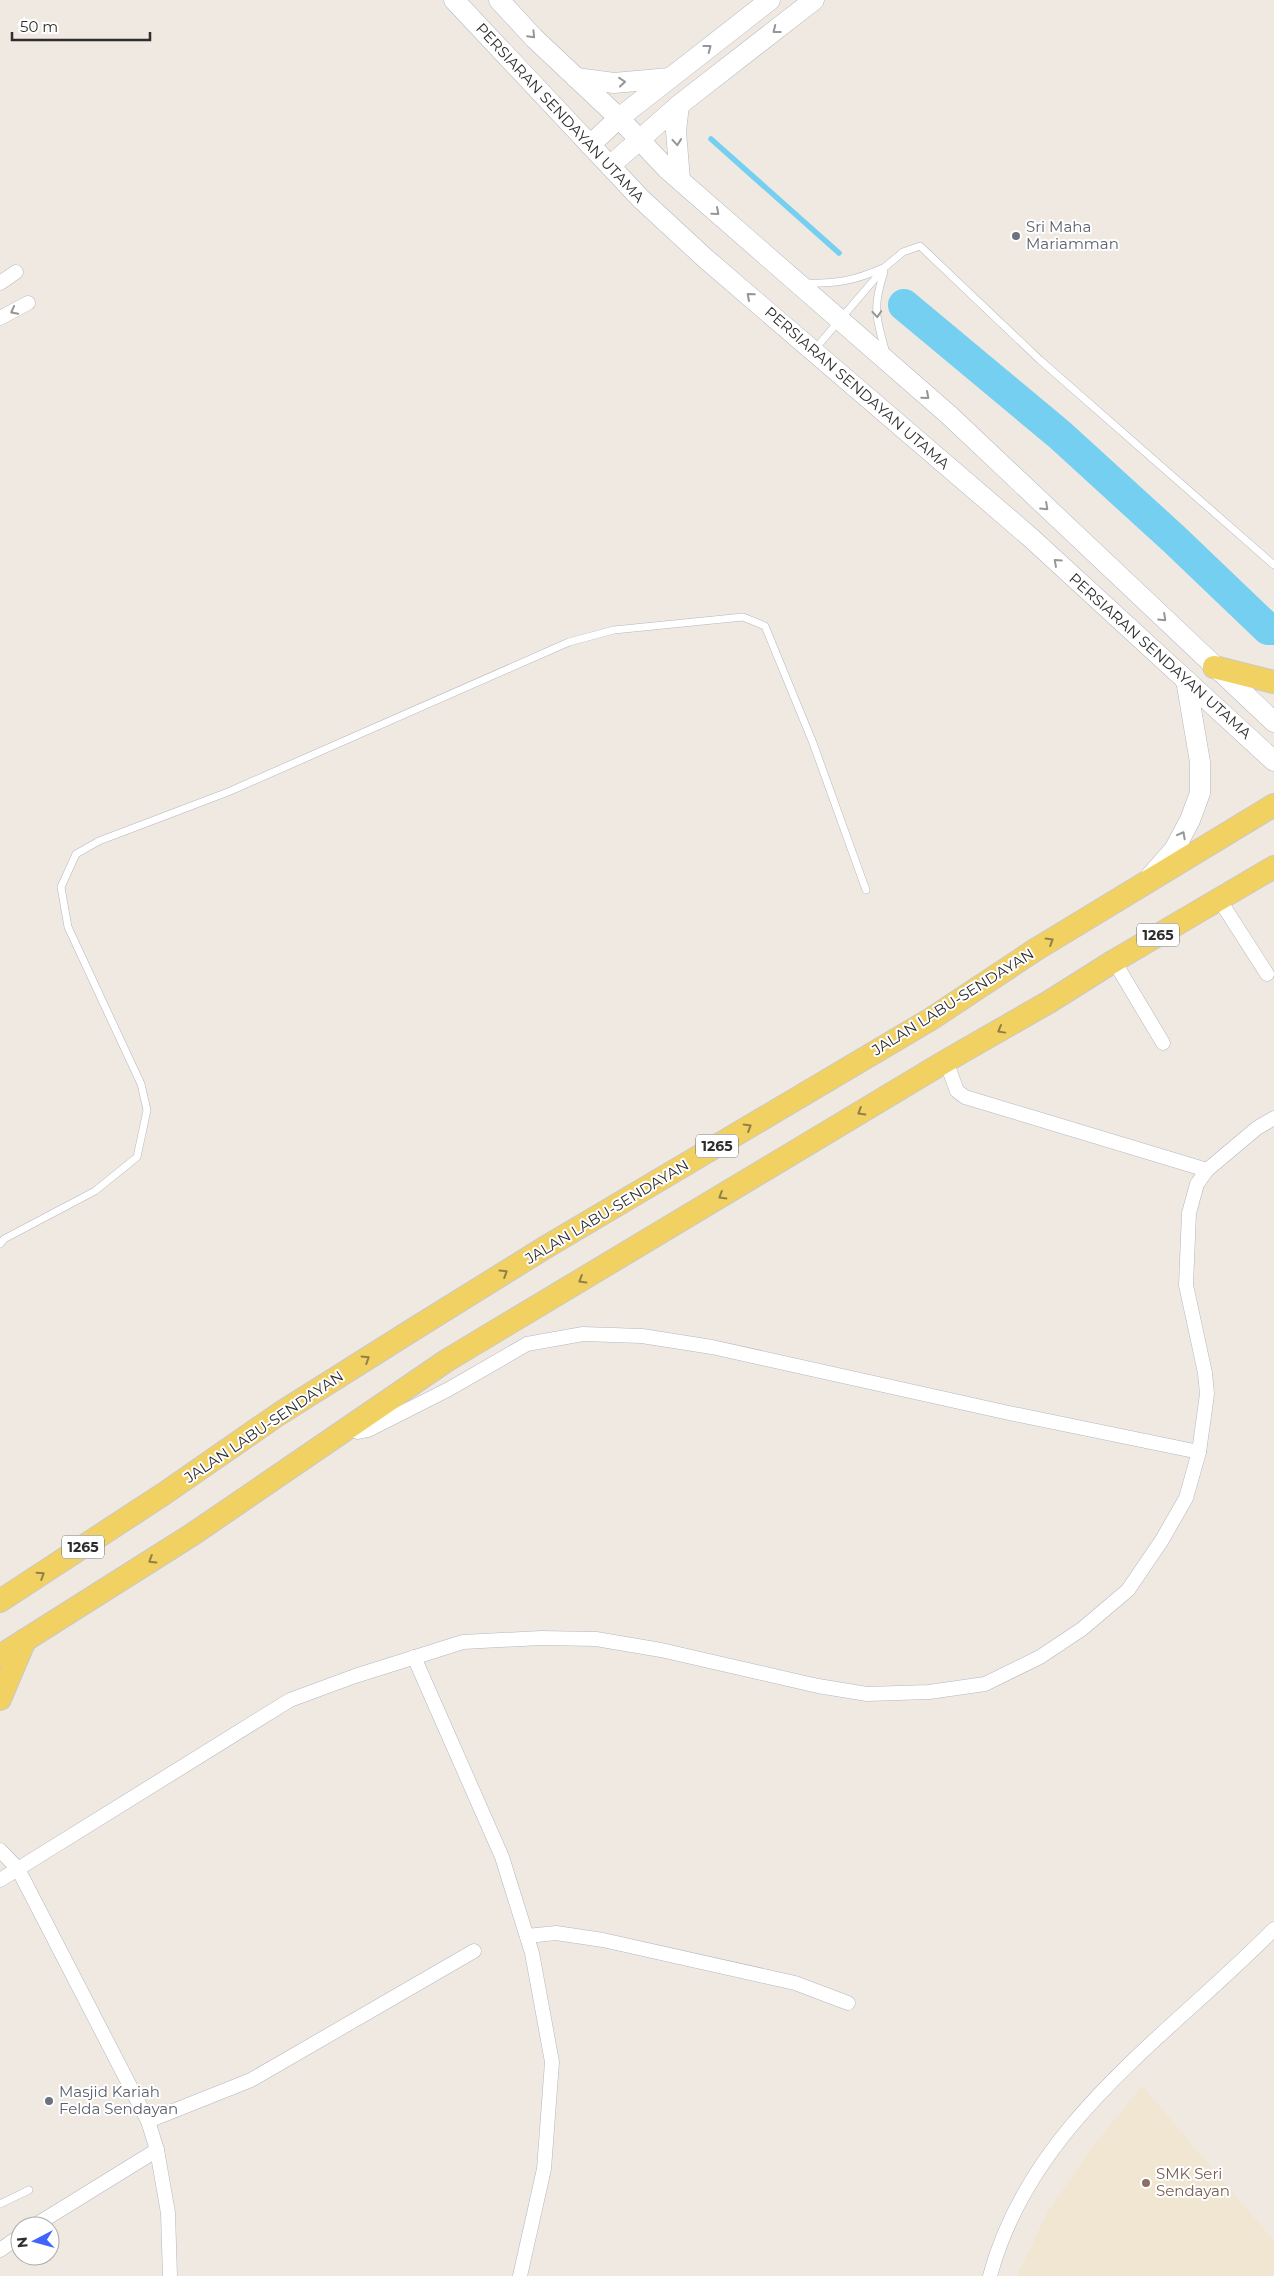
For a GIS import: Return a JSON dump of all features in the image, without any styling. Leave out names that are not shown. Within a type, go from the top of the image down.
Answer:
[{"type":"main road","name":"PERSIARAN SENDAYAN UTAMA","points":[[454,0],[641,199],[706,259],[1030,537],[1274,761]]},
{"type":"main road","name":"PERSIARAN SENDAYAN UTAMA","points":[[499,0],[680,180],[956,422],[1274,722]]},
{"type":"main road","points":[[590,145],[619,118],[770,0]]},
{"type":"main road","points":[[611,166],[639,138],[679,104],[814,0]]},
{"type":"main road","points":[[576,78],[614,83],[670,78]]},
{"type":"main road","points":[[679,104],[676,131],[680,180]]},
{"type":"main road","points":[[1214,667],[1274,682]]},
{"type":"main road","points":[[1142,886],[1174,850],[1190,820],[1200,793],[1200,762],[1186,680]]},
{"type":"main road","name":"JALAN LABU-SENDAYAN","points":[[0,1601],[165,1493],[279,1414],[414,1329],[554,1242],[931,1019],[1035,950],[1274,805]]},
{"type":"main road","name":"1265","points":[[0,1656],[193,1534],[446,1361],[1274,867]]},
{"type":"main road","points":[[0,1699],[17,1655],[26,1639]]},
{"type":"street","points":[[0,283],[16,272]]},
{"type":"street","points":[[0,318],[28,303]]},
{"type":"street","points":[[1219,899],[1267,974]]},
{"type":"street","points":[[1114,961],[1162,1043]]},
{"type":"street","points":[[946,1061],[957,1091],[965,1097],[1207,1170]]},
{"type":"street","points":[[0,1880],[290,1700],[355,1676],[463,1642],[541,1638],[596,1640],[661,1650],[818,1686],[867,1694],[928,1692],[985,1684],[1040,1657],[1075,1634],[1128,1590],[1162,1540],[1186,1498],[1199,1452],[1207,1394],[1186,1285],[1189,1213],[1198,1184],[1207,1170],[1257,1128],[1274,1118]]},
{"type":"street","points":[[345,1429],[358,1432],[368,1430],[449,1389],[527,1344],[583,1334],[642,1336],[712,1347],[1009,1413],[1199,1452]]},
{"type":"street","points":[[414,1657],[502,1857],[532,1953],[552,2062],[544,2169],[520,2276]]},
{"type":"street","points":[[0,1850],[18,1869],[148,2120],[157,2150],[168,2213],[170,2276]]},
{"type":"street","points":[[990,2276],[1016,2208],[1054,2145],[1093,2099],[1237,1966],[1274,1929]]},
{"type":"street","points":[[527,1936],[556,1934],[612,1942],[795,1983],[848,2003]]},
{"type":"street","points":[[148,2120],[251,2080],[474,1951]]},
{"type":"street","points":[[50,2216],[157,2150]]},
{"type":"lane","points":[[813,351],[886,267],[903,252],[920,246],[1040,360],[1274,565]]},
{"type":"lane","points":[[796,283],[832,284],[859,279],[886,267]]},
{"type":"lane","points":[[886,267],[876,297],[877,322],[890,364]]},
{"type":"lane","points":[[0,1244],[4,1239],[95,1191],[137,1156],[147,1110],[141,1084],[68,927],[62,887],[76,854],[100,841],[228,792],[569,642],[614,630],[743,617],[765,626],[812,742],[866,890]]},
{"type":"lane","points":[[0,2204],[29,2190]]},
{"type":"shaded area","name":"SMK Seri Sendayan","points":[[1142,2086],[1274,2241],[1274,2276],[1017,2276],[1047,2213],[1088,2153]]},
{"type":"waterway","points":[[711,139],[839,253]]},
{"type":"waterway","points":[[904,305],[1060,435],[1175,540],[1268,629],[1274,629]]},
{"type":"place","name":"Sri Maha Mariamman","points":[[1016,236]]},
{"type":"place","name":"Masjid Kariah Felda Sendayan","points":[[49,2101]]},
{"type":"place","name":"SMK Seri Sendayan","points":[[1146,2183]]}]
